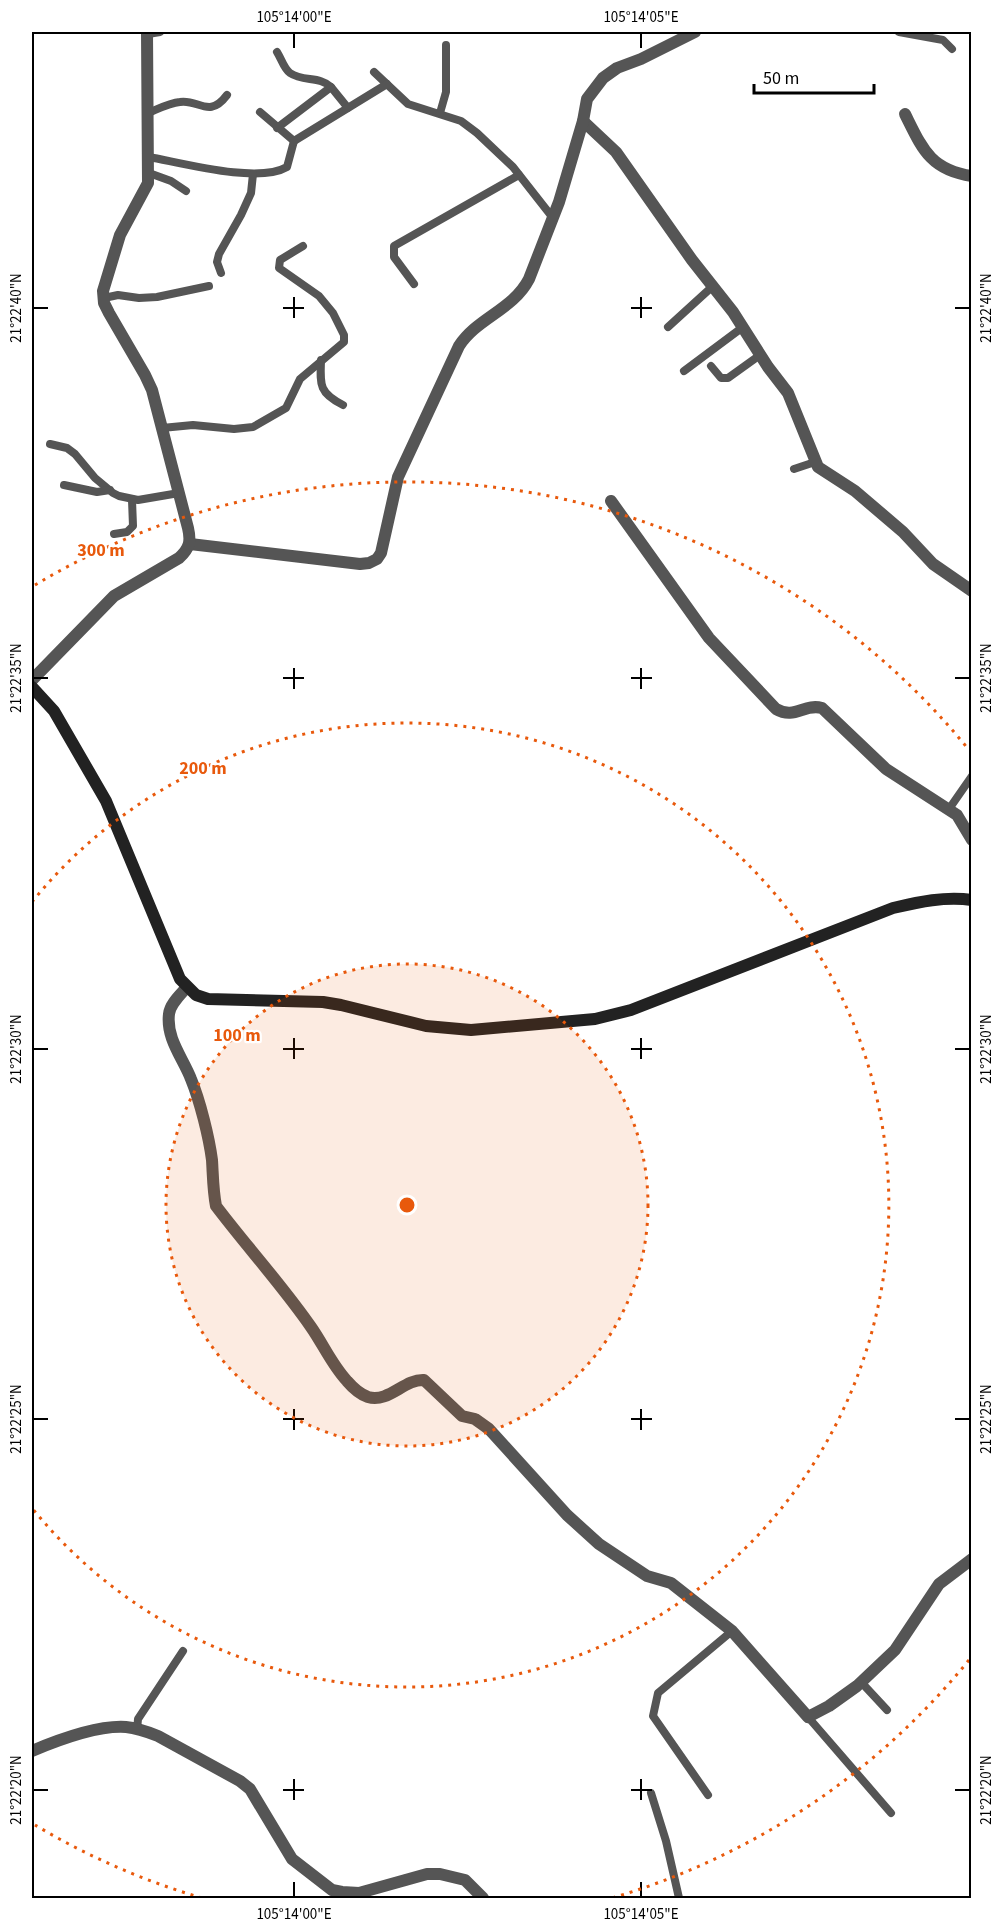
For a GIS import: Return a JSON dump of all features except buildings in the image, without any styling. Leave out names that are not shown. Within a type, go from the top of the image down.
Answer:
[{"type":"street","points":[[190,544],[360,564],[377,559],[383,546],[398,477],[459,346],[471,332],[523,291],[553,218],[583,122],[587,99],[603,78],[617,68],[641,59],[695,32]]},
{"type":"street","points":[[32,680],[108,602],[179,558],[190,544],[179,493],[149,382],[109,313],[104,298],[104,284],[120,235],[145,192],[149,173],[147,33]]},
{"type":"street","points":[[905,114],[925,153],[946,170],[972,176]]},
{"type":"street","points":[[583,122],[616,152],[692,260],[743,327],[788,393],[815,462],[824,471],[851,488],[895,525],[938,568],[972,591]]},
{"type":"street","points":[[611,501],[710,638],[776,709],[793,714],[813,707],[822,708],[891,772],[957,815],[972,840]]},
{"type":"street","points":[[32,687],[54,711],[106,801],[174,968],[187,987],[208,999],[323,1002],[448,1029],[471,1030],[595,1019],[630,1010],[893,908],[945,899],[972,900]]},
{"type":"street","points":[[187,987],[174,1002],[169,1016],[172,1038],[191,1078],[199,1103],[212,1158],[213,1194],[216,1206],[311,1326],[344,1378],[356,1391],[371,1398],[385,1396],[409,1382],[424,1380],[462,1416],[475,1419],[489,1429],[567,1515],[599,1544],[647,1576],[671,1583],[732,1631],[808,1717],[830,1706],[861,1682],[895,1650],[939,1584],[972,1559]]},
{"type":"street","points":[[32,1750],[93,1730],[126,1727],[158,1736],[245,1785],[256,1797],[292,1859],[298,1866],[332,1890],[359,1893],[427,1874],[440,1874],[465,1880],[483,1899]]},
{"type":"lane","points":[[147,33],[160,32]]},
{"type":"lane","points":[[899,32],[944,40],[952,49]]},
{"type":"lane","points":[[440,113],[446,92],[446,45]]},
{"type":"lane","points":[[277,52],[288,72],[322,81],[331,87],[348,108]]},
{"type":"lane","points":[[374,72],[408,104],[460,121],[477,134],[519,175],[553,218]]},
{"type":"lane","points":[[149,157],[238,174],[280,171],[287,167],[294,141],[387,84]]},
{"type":"lane","points":[[277,128],[331,87]]},
{"type":"lane","points":[[148,113],[186,101],[202,106],[212,106],[222,102],[227,94]]},
{"type":"lane","points":[[260,112],[294,141]]},
{"type":"lane","points":[[149,173],[171,181],[186,190]]},
{"type":"lane","points":[[221,273],[217,262],[219,254],[251,193],[253,174]]},
{"type":"lane","points":[[414,284],[394,257],[394,246],[519,175]]},
{"type":"lane","points":[[162,428],[193,425],[234,429],[253,427],[286,408],[300,379],[344,342],[345,337],[341,327],[319,296],[283,272],[278,264],[280,260],[303,246]]},
{"type":"lane","points":[[104,298],[118,295],[139,298],[157,297],[209,286]]},
{"type":"lane","points":[[668,327],[713,286]]},
{"type":"lane","points":[[684,371],[743,327]]},
{"type":"lane","points":[[711,366],[722,378],[728,378],[760,355]]},
{"type":"lane","points":[[321,360],[322,389],[330,399],[343,405]]},
{"type":"lane","points":[[50,444],[67,448],[75,454],[95,478],[113,493],[132,500],[179,493]]},
{"type":"lane","points":[[794,469],[815,462]]},
{"type":"lane","points":[[64,485],[97,492],[110,490]]},
{"type":"lane","points":[[114,534],[127,532],[133,526],[132,500]]},
{"type":"lane","points":[[949,809],[972,776]]},
{"type":"lane","points":[[708,1795],[652,1716],[658,1693],[732,1631]]},
{"type":"lane","points":[[137,1730],[138,1719],[183,1651]]},
{"type":"lane","points":[[861,1682],[887,1710]]},
{"type":"lane","points":[[808,1717],[891,1813]]},
{"type":"lane","points":[[651,1793],[666,1841],[679,1899]]}]
